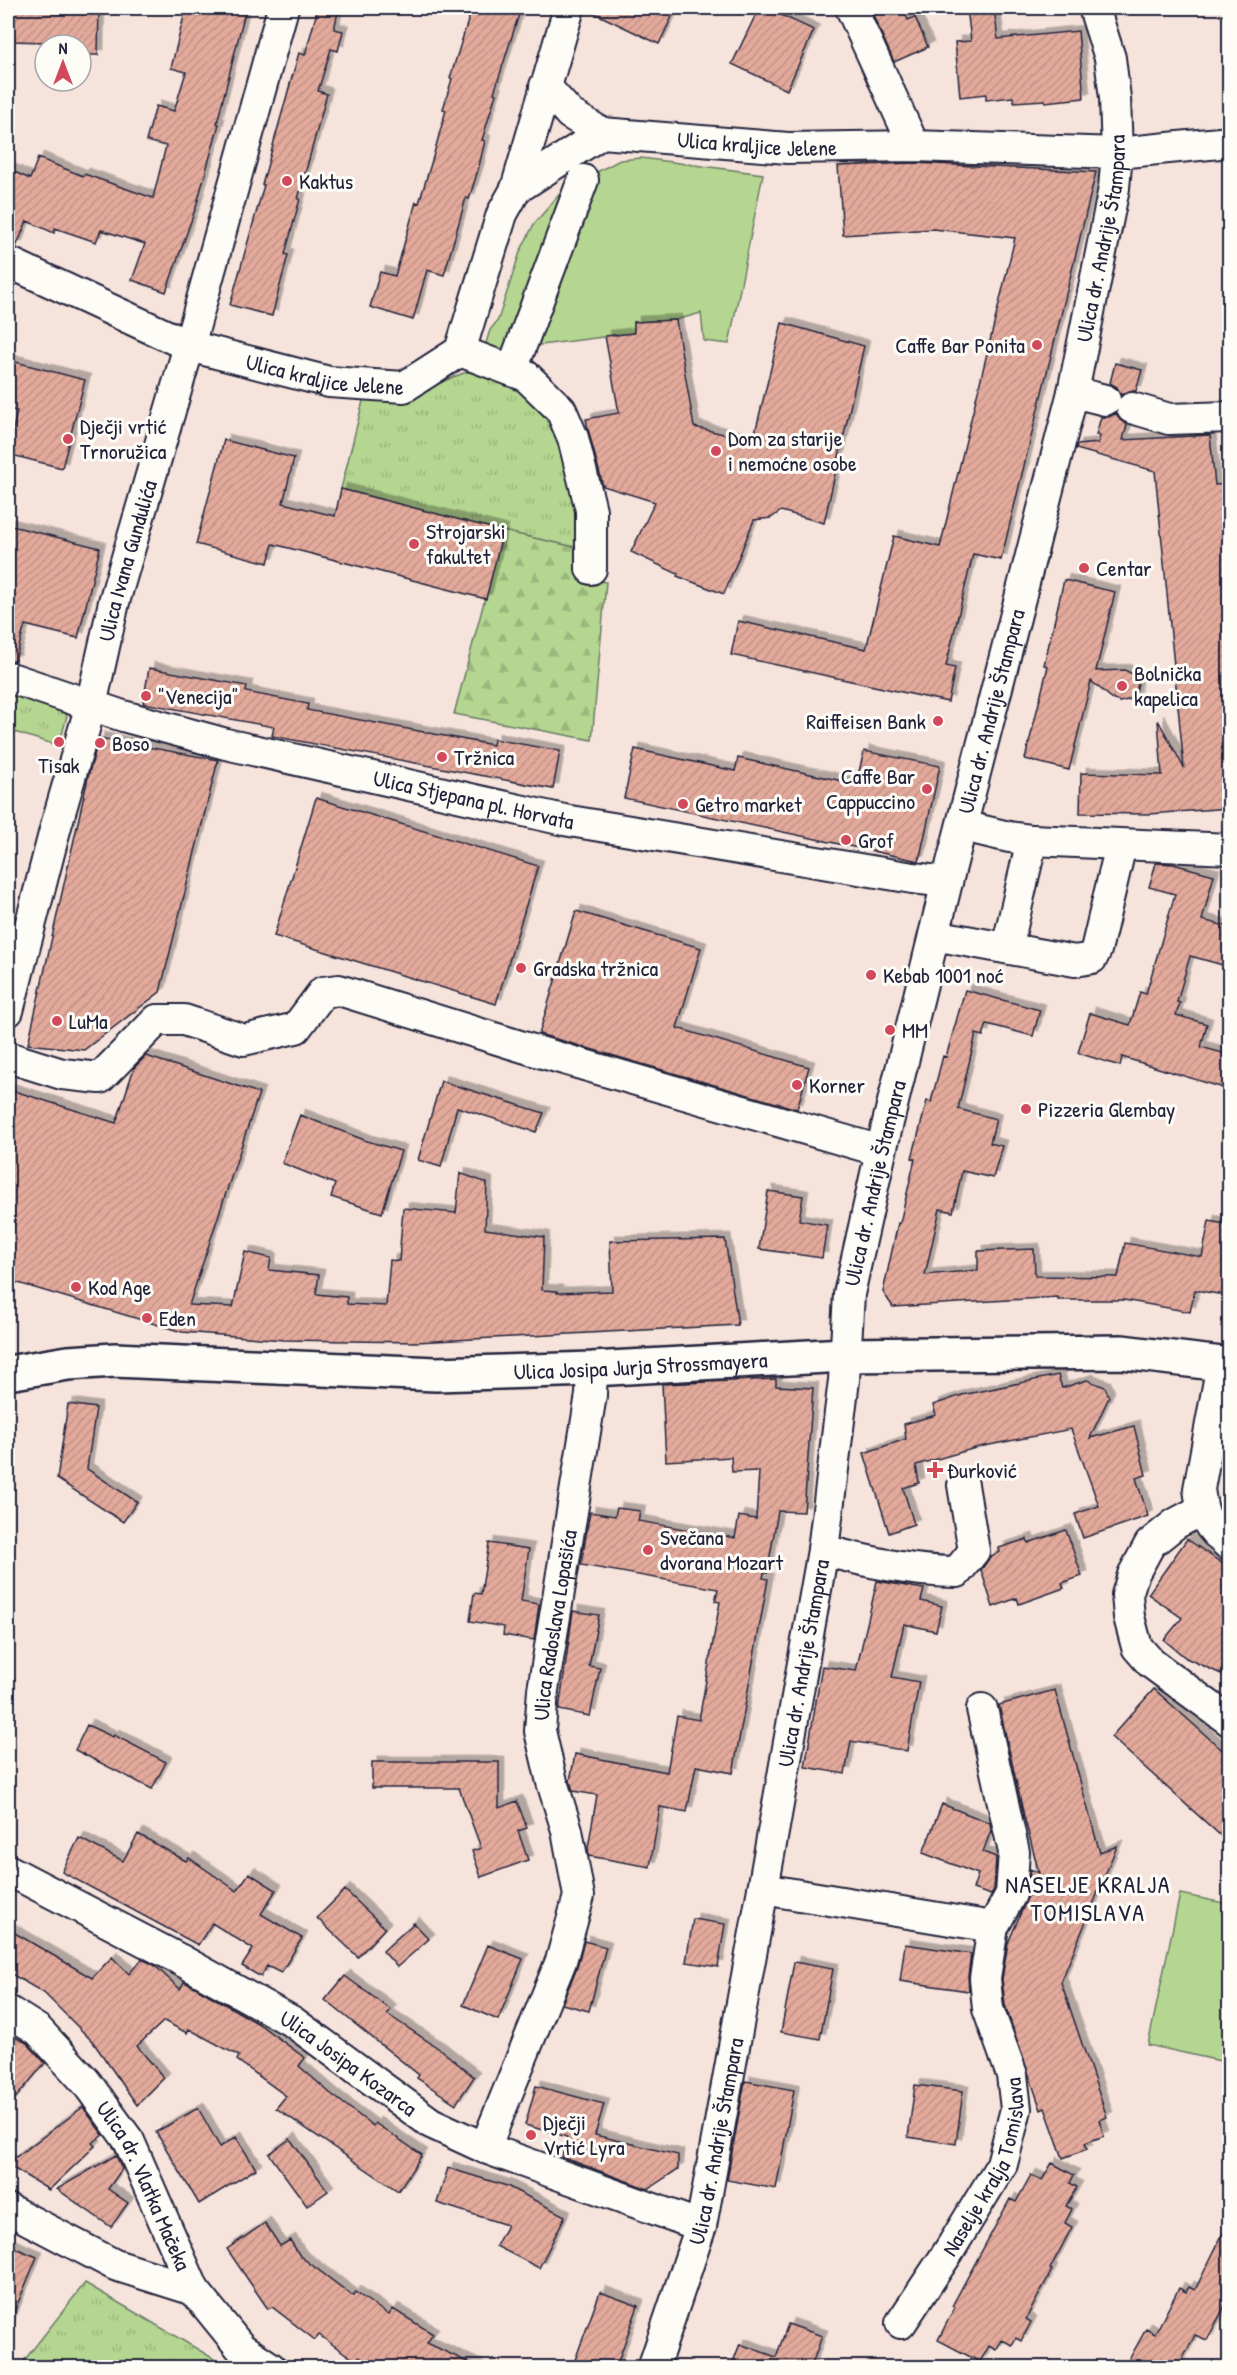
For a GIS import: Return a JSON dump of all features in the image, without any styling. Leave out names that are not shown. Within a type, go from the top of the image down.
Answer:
[{"type":"main road","name":"Ulica Josipa Jurja Strossmayera","points":[[8,1373],[52,1365],[115,1360],[436,1374],[592,1369],[844,1355],[1122,1352],[1226,1365]]},
{"type":"main road","points":[[8,1387],[52,1365]]},
{"type":"street","name":"Ulica Ivana Gundulića","points":[[8,1011],[56,826],[91,705],[114,602],[189,346],[283,8]]},
{"type":"street","points":[[569,8],[516,189],[501,214],[460,351],[526,376],[561,410],[573,438],[591,510],[591,569]]},
{"type":"street","points":[[851,8],[914,146]]},
{"type":"street","name":"Ulica dr. Andrije Štampara","points":[[653,2367],[701,2226],[763,1889],[823,1550],[841,1408],[849,1294],[881,1151],[947,882],[1073,392],[1114,188],[1117,153],[1115,98],[1110,58],[1094,8]]},
{"type":"street","name":"Ulica kraljice Jelene","points":[[545,86],[570,114],[602,133],[788,148],[914,146],[1117,153],[1230,142]]},
{"type":"street","points":[[516,189],[602,133]]},
{"type":"street","points":[[512,370],[583,180]]},
{"type":"street","name":"Ulica kraljice Jelene","points":[[8,262],[189,346],[328,382],[404,387],[460,351]]},
{"type":"street","points":[[1073,392],[1169,419],[1230,417]]},
{"type":"street","name":"Ulica Stjepana pl. Horvata","points":[[8,677],[91,705],[226,744],[564,820],[947,882]]},
{"type":"street","points":[[963,826],[1032,840],[1230,849]]},
{"type":"street","points":[[1006,948],[1032,840]]},
{"type":"street","points":[[934,935],[1075,961],[1092,958],[1096,950],[1121,845]]},
{"type":"street","points":[[8,1057],[62,1074],[100,1078],[157,1020],[184,1020],[244,1040],[296,1028],[323,992],[339,990],[548,1055],[881,1151]]},
{"type":"street","points":[[1226,1365],[1199,1489],[1202,1510],[1210,1529],[1230,1546]]},
{"type":"street","name":"Ulica Radoslava Lopašića","points":[[485,2148],[561,1961],[579,1896],[567,1830],[552,1782],[540,1731],[543,1690],[591,1395],[592,1369]]},
{"type":"street","points":[[823,1550],[858,1560],[923,1572],[957,1572],[974,1551],[963,1485]]},
{"type":"street","points":[[1202,1510],[1175,1524],[1150,1544],[1133,1575],[1127,1595],[1129,1617],[1137,1647],[1150,1663],[1230,1721]]},
{"type":"street","name":"Naselje kralja Tomislava","points":[[901,2323],[949,2251],[1002,2164],[1016,2109],[1012,2076],[988,2009],[985,1978],[993,1927],[1011,1894],[1014,1852],[982,1709]]},
{"type":"street","name":"Ulica Josipa Kozarca","points":[[8,1870],[179,1959],[293,2022],[431,2123],[485,2148],[701,2226]]},
{"type":"street","points":[[763,1889],[993,1927]]},
{"type":"street","name":"Ulica dr. Vlatka Mačeka","points":[[8,2011],[38,2030],[54,2047],[86,2082],[129,2141],[194,2290],[232,2358],[271,2367]]},
{"type":"street","points":[[8,2209],[115,2265],[194,2290]]},
{"type":"green space","points":[[641,158],[763,174],[729,344],[704,341],[701,313],[676,320],[634,322],[634,333],[541,345],[531,338],[591,175],[620,160]]},
{"type":"green space","points":[[569,183],[505,355],[485,346],[490,330],[498,320],[520,252],[534,224]]},
{"type":"green space","points":[[467,372],[486,374],[516,383],[527,390],[545,412],[560,439],[574,479],[578,504],[580,548],[503,531],[341,489],[365,393],[418,391]]},
{"type":"green space","points":[[503,531],[580,548],[580,577],[606,582],[592,740],[454,714]]},
{"type":"green space","points":[[8,688],[69,708],[59,746],[8,730]]},
{"type":"green space","points":[[1180,1894],[1229,1904],[1230,2042],[1225,2062],[1148,2045]]},
{"type":"green space","points":[[85,2283],[216,2360],[210,2368],[19,2367]]},
{"type":"building","points":[[13,8],[99,8],[98,55],[93,55],[93,33],[33,33],[33,42],[12,41]]},
{"type":"building","points":[[186,8],[246,8],[217,123],[219,124],[196,207],[166,292],[132,280],[145,244],[101,230],[96,242],[55,228],[54,233],[27,221],[16,247],[8,245],[8,169],[30,179],[38,158],[83,176],[84,174],[153,198],[166,146],[146,141],[156,106],[174,111],[186,72],[171,68]]},
{"type":"building","points":[[318,8],[339,8],[334,29],[343,31],[338,51],[331,49],[318,91],[327,94],[298,199],[300,199],[285,254],[288,255],[272,316],[230,305],[299,53],[305,55]]},
{"type":"building","points":[[472,8],[521,8],[494,93],[496,94],[482,140],[485,141],[478,170],[469,199],[466,198],[444,275],[427,270],[413,320],[370,307],[380,272],[395,276],[416,202],[419,203],[433,157],[446,110],[443,109],[452,79],[450,78]]},
{"type":"building","points":[[586,8],[676,8],[659,44]]},
{"type":"building","points":[[759,8],[766,8],[814,30],[787,90],[732,64]]},
{"type":"building","points":[[870,8],[903,8],[908,20],[915,17],[928,47],[894,62]]},
{"type":"building","points":[[967,8],[994,8],[998,39],[1078,31],[1084,98],[1014,102],[1013,97],[986,100],[986,94],[960,97],[955,42],[971,41]]},
{"type":"building","points":[[914,163],[1096,172],[1001,560],[973,554],[946,666],[955,668],[948,702],[731,655],[738,621],[866,649],[894,536],[940,547],[1015,238],[933,229],[843,235],[838,166]]},
{"type":"building","name":"Dom za starije i nemoćne osobe","points":[[676,320],[694,427],[753,441],[782,323],[864,346],[824,523],[781,511],[771,518],[754,520],[724,594],[677,576],[678,574],[631,552],[655,502],[603,486],[586,419],[619,413],[605,336],[634,333],[634,322]]},
{"type":"building","points":[[8,360],[85,380],[62,468],[8,454],[17,411],[8,409]]},
{"type":"building","points":[[1115,363],[1142,370],[1136,391],[1129,391],[1121,395],[1117,387],[1110,383]]},
{"type":"building","points":[[1116,413],[1127,425],[1123,440],[1210,435],[1215,485],[1230,484],[1230,808],[1149,814],[1080,813],[1081,773],[1162,775],[1158,720],[1184,768],[1155,471],[1076,449],[1077,445],[1098,443],[1100,436],[1096,435],[1101,417],[1109,417]]},
{"type":"building","points":[[224,440],[294,458],[283,503],[335,516],[341,489],[503,531],[486,599],[273,544],[268,563],[196,544]]},
{"type":"building","points":[[8,525],[100,548],[78,638],[25,625],[15,661],[8,660]]},
{"type":"building","points":[[1064,580],[1115,592],[1096,671],[1125,670],[1134,675],[1138,683],[1135,696],[1120,702],[1114,700],[1091,681],[1069,770],[1025,759],[1048,666],[1044,665]]},
{"type":"building","points":[[149,668],[247,686],[246,692],[308,704],[307,710],[493,745],[494,739],[560,751],[553,789],[272,736],[274,727],[143,703]]},
{"type":"building","points":[[99,738],[218,760],[160,992],[84,1050],[28,1044],[89,773]]},
{"type":"building","points":[[635,749],[735,771],[738,758],[856,784],[864,751],[940,766],[919,861],[624,798]]},
{"type":"building","points":[[316,798],[538,866],[496,1004],[274,936]]},
{"type":"building","points":[[1156,863],[1173,864],[1214,875],[1202,920],[1230,927],[1230,967],[1190,956],[1177,1002],[1180,1003],[1176,1015],[1207,1024],[1201,1047],[1230,1055],[1230,1090],[1122,1057],[1120,1066],[1078,1053],[1090,1013],[1130,1025],[1140,992],[1146,994],[1175,894],[1149,887]]},
{"type":"building","points":[[576,911],[701,948],[677,1028],[809,1067],[797,1109],[539,1034]]},
{"type":"building","points":[[965,990],[1040,1010],[1033,1036],[987,1024],[983,1036],[976,1034],[958,1109],[996,1119],[990,1143],[1002,1146],[993,1178],[962,1171],[953,1212],[940,1209],[925,1275],[978,1270],[978,1251],[1034,1249],[1035,1276],[1118,1277],[1125,1243],[1202,1257],[1209,1221],[1230,1225],[1230,1296],[1195,1290],[1190,1312],[1124,1300],[1058,1300],[1058,1297],[893,1307],[883,1292],[915,1159],[912,1158],[927,1101],[931,1102],[943,1056],[946,1057]]},
{"type":"building","points":[[146,1056],[259,1093],[189,1305],[233,1307],[245,1252],[271,1258],[269,1270],[319,1275],[316,1294],[347,1297],[347,1304],[386,1306],[390,1260],[399,1261],[403,1208],[456,1213],[460,1173],[487,1183],[485,1229],[544,1237],[542,1290],[557,1291],[557,1293],[612,1291],[610,1241],[725,1239],[738,1325],[416,1342],[284,1340],[182,1332],[8,1280],[8,1089],[116,1123],[134,1068]]},
{"type":"building","points":[[441,1081],[544,1113],[536,1132],[457,1107],[441,1167],[418,1160]]},
{"type":"building","points":[[300,1115],[367,1141],[401,1151],[382,1213],[331,1197],[335,1184],[282,1163]]},
{"type":"building","points":[[768,1191],[803,1196],[799,1220],[827,1225],[822,1258],[759,1249]]},
{"type":"building","points":[[1058,1375],[1062,1388],[1087,1380],[1105,1387],[1109,1397],[1090,1438],[1134,1426],[1146,1475],[1136,1478],[1148,1516],[1083,1538],[1075,1514],[1099,1506],[1071,1429],[979,1447],[916,1465],[919,1483],[903,1488],[914,1524],[889,1533],[864,1453],[906,1439],[904,1424],[936,1415],[933,1405],[962,1395]]},
{"type":"building","points":[[776,1379],[776,1386],[813,1388],[804,1512],[778,1511],[767,1573],[764,1573],[763,1578],[768,1579],[733,1773],[696,1766],[687,1812],[660,1807],[650,1867],[589,1856],[588,1848],[597,1795],[573,1791],[570,1781],[575,1754],[667,1772],[677,1716],[699,1720],[720,1602],[715,1601],[718,1589],[581,1565],[590,1512],[615,1516],[617,1508],[640,1511],[638,1521],[735,1538],[739,1516],[756,1519],[759,1471],[732,1472],[731,1457],[666,1461],[662,1384]]},
{"type":"building","points":[[68,1404],[96,1408],[87,1469],[137,1502],[123,1522],[57,1479]]},
{"type":"building","points":[[1066,1530],[1082,1576],[1062,1583],[1064,1588],[1019,1604],[1017,1598],[993,1607],[981,1570],[991,1556],[1000,1552],[999,1548],[1027,1539],[1028,1543]]},
{"type":"building","points":[[1187,1539],[1230,1569],[1230,1678],[1186,1658],[1164,1640],[1182,1618],[1148,1594]]},
{"type":"building","points":[[489,1543],[529,1549],[521,1601],[539,1604],[534,1640],[503,1635],[504,1627],[470,1621],[474,1593],[481,1594]]},
{"type":"building","points":[[877,1581],[924,1589],[921,1601],[942,1606],[936,1631],[904,1624],[892,1677],[919,1682],[907,1751],[851,1741],[845,1774],[805,1767],[822,1666],[856,1671]]},
{"type":"building","points":[[573,1611],[599,1615],[589,1666],[600,1668],[590,1716],[559,1710]]},
{"type":"building","points":[[1154,1689],[1230,1757],[1230,1844],[1111,1737]]},
{"type":"building","points":[[1055,1690],[1100,1853],[1117,1846],[1061,1982],[1107,2117],[1099,2120],[1104,2136],[1085,2143],[1087,2149],[1063,2158],[1045,2108],[1041,2110],[1005,2005],[1002,1979],[1008,1943],[1028,1896],[1030,1869],[1039,1873],[999,1705]]},
{"type":"building","points":[[87,1725],[113,1737],[114,1735],[166,1762],[152,1789],[75,1750]]},
{"type":"building","points":[[372,1762],[499,1762],[499,1808],[517,1801],[527,1828],[518,1831],[528,1860],[481,1877],[472,1851],[481,1848],[459,1788],[372,1788]]},
{"type":"building","points":[[942,1804],[990,1823],[991,1830],[983,1852],[996,1857],[994,1889],[991,1895],[973,1889],[978,1874],[923,1853]]},
{"type":"building","points":[[138,1834],[186,1861],[189,1858],[237,1891],[249,1873],[276,1890],[261,1914],[302,1938],[281,1973],[267,1966],[261,1977],[242,1966],[253,1949],[212,1923],[198,1945],[62,1872],[79,1838],[123,1861]]},
{"type":"building","points":[[345,1890],[385,1928],[358,1957],[317,1918]]},
{"type":"building","points":[[693,1919],[725,1924],[718,1967],[686,1962]]},
{"type":"building","points":[[414,1923],[429,1939],[397,1967],[383,1951]]},
{"type":"building","points":[[8,1929],[92,1978],[112,1957],[129,1974],[142,1959],[154,1965],[180,1989],[184,1982],[195,1987],[259,2024],[305,2058],[299,2066],[330,2093],[373,2126],[375,2123],[422,2155],[398,2191],[276,2108],[286,2096],[237,2060],[239,2056],[189,2029],[187,2033],[164,2021],[137,2046],[164,2078],[137,2105],[93,2042],[44,1993],[8,1972]]},
{"type":"building","points":[[584,1941],[606,1947],[589,2011],[562,2004],[577,1967]]},
{"type":"building","points":[[905,1944],[971,1954],[968,1976],[969,1991],[900,1981]]},
{"type":"building","points":[[488,1945],[523,1959],[498,2020],[463,2005]]},
{"type":"building","points":[[794,1962],[833,1969],[820,2039],[781,2032]]},
{"type":"building","points":[[345,1976],[391,2010],[387,2014],[441,2050],[474,2077],[456,2104],[417,2078],[419,2075],[325,2000]]},
{"type":"building","points":[[8,2034],[27,2043],[45,2063],[8,2107]]},
{"type":"building","points":[[745,2081],[794,2090],[776,2189],[727,2180]]},
{"type":"building","points":[[915,2085],[963,2091],[956,2144],[908,2137]]},
{"type":"building","points":[[536,2086],[604,2104],[595,2135],[678,2155],[678,2169],[648,2189],[562,2157],[567,2137],[525,2125]]},
{"type":"building","points":[[83,2107],[103,2135],[92,2143],[95,2146],[49,2190],[8,2165],[8,2163]]},
{"type":"building","points":[[198,2108],[220,2147],[236,2137],[256,2169],[199,2204],[156,2132]]},
{"type":"building","points":[[290,2139],[328,2191],[307,2206],[269,2154]]},
{"type":"building","points":[[116,2155],[122,2169],[108,2189],[128,2203],[111,2227],[57,2189]]},
{"type":"building","points":[[1052,2163],[1074,2175],[1070,2183],[1077,2187],[1066,2206],[1072,2209],[1065,2223],[1072,2227],[1026,2319],[1031,2322],[1021,2341],[1016,2338],[1012,2345],[1002,2340],[996,2350],[989,2346],[980,2362],[938,2340],[955,2307],[952,2306],[1010,2199],[1016,2202],[1031,2175],[1042,2180]]},
{"type":"building","points":[[448,2168],[507,2186],[565,2216],[539,2268],[496,2246],[507,2225],[437,2203]]},
{"type":"building","points":[[1230,2219],[1230,2296],[1207,2340],[1195,2335],[1178,2367],[1125,2367],[1146,2329],[1155,2334],[1179,2288],[1186,2292],[1189,2287],[1195,2290]]},
{"type":"building","points":[[265,2223],[280,2246],[290,2240],[300,2256],[353,2296],[355,2292],[389,2315],[393,2309],[433,2334],[427,2343],[478,2367],[375,2367],[359,2357],[356,2361],[319,2335],[315,2340],[272,2307],[268,2309],[227,2249]]},
{"type":"building","points":[[8,2245],[37,2257],[8,2327]]},
{"type":"building","points":[[600,2292],[638,2306],[616,2367],[595,2367],[575,2360]]},
{"type":"building","points":[[788,2324],[822,2336],[811,2367],[731,2367],[740,2344],[776,2357]]},
{"type":"place","name":"Kaktus","points":[[287,181]]},
{"type":"place","name":"Caffe Bar Ponita","points":[[1037,345]]},
{"type":"place","name":"Dječji vrtić Trnoružica","points":[[68,439]]},
{"type":"place","name":"Dom za starije i nemoćne osobe","points":[[716,451]]},
{"type":"place","name":"Strojarski fakultet","points":[[414,544]]},
{"type":"place","name":"Centar","points":[[1084,568]]},
{"type":"place","name":"Bolnička kapelica","points":[[1122,686]]},
{"type":"place","name":"\"Venecija\"","points":[[146,696]]},
{"type":"place","name":"Raiffeisen Bank","points":[[938,721]]},
{"type":"place","name":"Tisak","points":[[59,742]]},
{"type":"place","name":"Boso","points":[[100,743]]},
{"type":"place","name":"Tržnica","points":[[442,757]]},
{"type":"place","name":"Caffe Bar Cappuccino","points":[[927,789]]},
{"type":"place","name":"Getro market","points":[[683,804]]},
{"type":"place","name":"Grof","points":[[846,840]]},
{"type":"place","name":"Gradska tržnica","points":[[521,968]]},
{"type":"place","name":"Kebab 1001 noć","points":[[871,975]]},
{"type":"place","name":"LuMa","points":[[57,1021]]},
{"type":"place","name":"MM","points":[[890,1030]]},
{"type":"place","name":"Korner","points":[[797,1085]]},
{"type":"place","name":"Pizzeria Glembay","points":[[1026,1109]]},
{"type":"place","name":"Kod Age","points":[[76,1287]]},
{"type":"place","name":"Eden","points":[[147,1318]]},
{"type":"place","name":"Đurković","points":[[935,1470]]},
{"type":"place","name":"Svečana dvorana Mozart","points":[[648,1550]]},
{"type":"place","name":"Dječji Vrtić Lyra","points":[[531,2135]]},
{"type":"district","name":"NASELJE KRALJA TOMISLAVA","points":[[1088,1898]]}]
